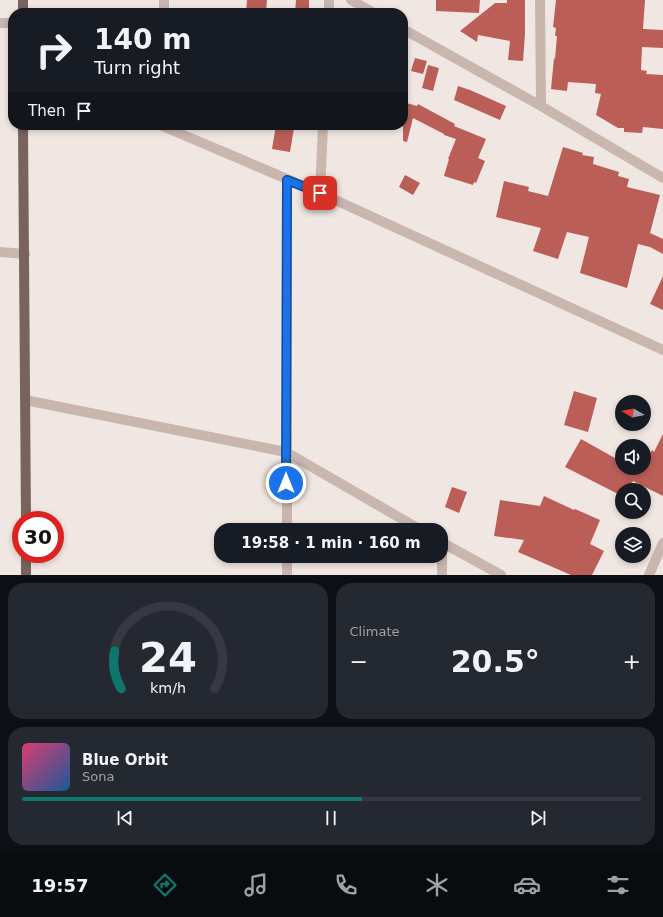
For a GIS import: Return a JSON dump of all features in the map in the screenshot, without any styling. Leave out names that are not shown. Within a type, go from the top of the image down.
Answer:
[{"type":"main road","points":[[23,130],[26,511]]},
{"type":"main road","points":[[26,563],[26,575]]},
{"type":"street","points":[[351,0],[365,8]]},
{"type":"street","points":[[540,0],[541,106]]},
{"type":"street","points":[[408,32],[541,106],[663,178]]},
{"type":"street","points":[[172,130],[320,193],[663,350]]},
{"type":"street","points":[[320,193],[323,130]]},
{"type":"street","points":[[287,180],[287,523]]},
{"type":"street","points":[[0,252],[24,254]]},
{"type":"street","points":[[25,400],[286,452],[409,523]]},
{"type":"street","points":[[649,575],[663,543]]},
{"type":"street","points":[[448,546],[501,575]]},
{"type":"street","points":[[287,563],[287,575]]},
{"type":"street","points":[[442,563],[442,575]]},
{"type":"building","points":[[247,0],[267,0],[266,8],[246,8]]},
{"type":"building","points":[[296,0],[309,0],[309,8],[295,8]]},
{"type":"building","points":[[436,0],[480,0],[479,13],[436,11]]},
{"type":"building","points":[[507,0],[525,0],[523,61],[508,60],[510,41],[478,35],[477,42],[460,31],[495,3],[507,3]]},
{"type":"building","points":[[556,0],[645,0],[643,29],[663,30],[663,48],[642,47],[641,70],[647,71],[646,74],[663,75],[663,129],[643,127],[642,133],[624,132],[624,128],[618,128],[596,115],[601,94],[595,93],[596,84],[568,82],[567,91],[551,89],[557,36],[555,36],[556,28],[553,27]]},
{"type":"building","points":[[415,58],[427,61],[423,74],[411,71]]},
{"type":"building","points":[[428,65],[439,68],[433,91],[422,88]]},
{"type":"building","points":[[458,86],[506,106],[500,120],[454,100]]},
{"type":"building","points":[[408,103],[417,106],[418,104],[455,124],[454,126],[486,139],[478,158],[485,161],[476,183],[474,182],[473,185],[444,176],[448,159],[456,139],[444,135],[413,118],[407,142],[403,141],[403,130],[408,130]]},
{"type":"building","points":[[275,130],[294,130],[290,152],[272,149]]},
{"type":"building","points":[[563,147],[583,153],[582,155],[594,157],[593,164],[619,172],[618,176],[629,179],[627,187],[660,195],[650,233],[663,239],[663,254],[650,247],[638,244],[627,288],[580,273],[589,237],[567,232],[558,259],[533,251],[541,228],[496,217],[504,181],[529,187],[528,191],[548,196]]},
{"type":"building","points":[[405,175],[420,183],[413,195],[399,187]]},
{"type":"building","points":[[663,276],[663,310],[650,304]]},
{"type":"building","points":[[574,391],[597,398],[588,432],[564,425]]},
{"type":"building","points":[[663,434],[663,496],[651,490],[651,483],[637,483],[633,481],[632,483],[615,483],[615,492],[565,467],[581,439],[615,458],[615,475],[651,475],[651,452],[652,450],[654,452]]},
{"type":"building","points":[[452,487],[467,492],[459,513],[445,507]]},
{"type":"building","points":[[544,496],[600,520],[590,544],[604,551],[592,575],[571,575],[518,552],[524,540],[494,536],[500,500],[540,506]]},
{"type":"route","points":[[286,483],[287,180],[320,193]]}]
